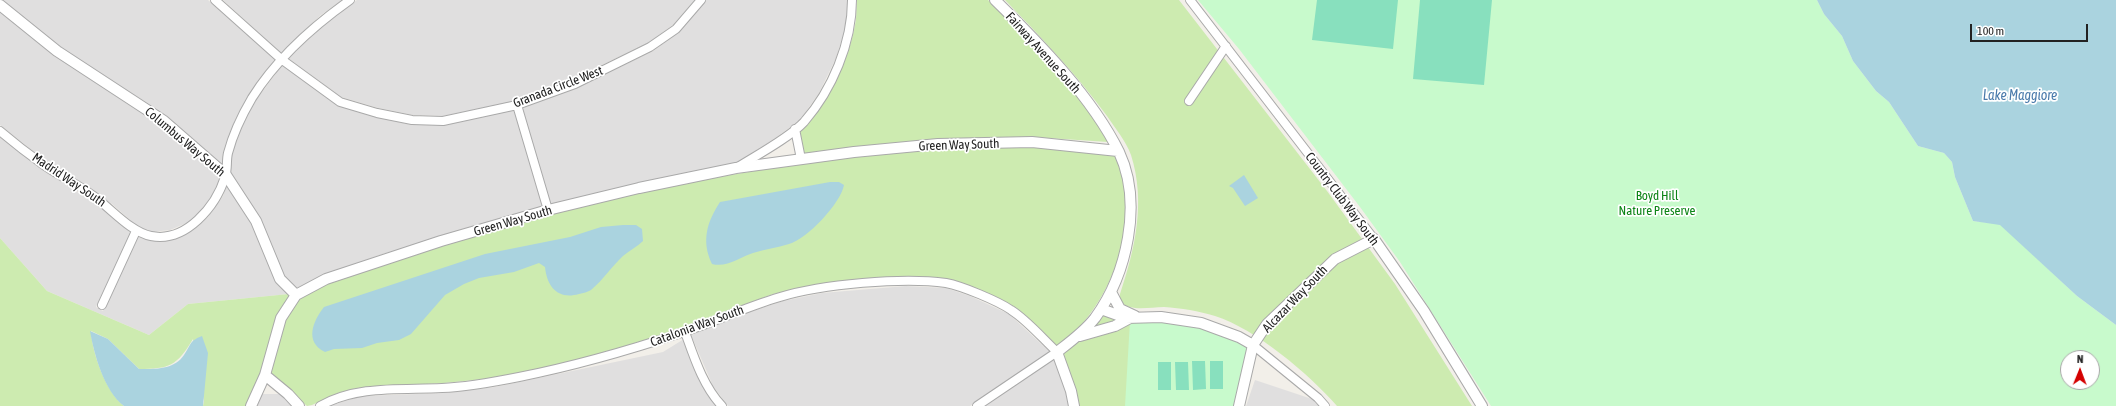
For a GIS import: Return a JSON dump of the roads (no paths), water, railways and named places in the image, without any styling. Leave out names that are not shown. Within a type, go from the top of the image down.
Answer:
[{"type":"street","name":"Granada Circle West","points":[[215,0],[281,59],[340,102],[377,113],[412,120],[443,121],[517,105],[575,84],[650,47],[676,29],[701,0]]},
{"type":"street","name":"Madrid Way South","points":[[0,131],[41,163],[110,208],[136,231],[152,236],[164,235],[191,226],[205,214],[219,194],[226,175],[227,154],[239,122],[253,97],[281,59],[323,19],[350,0]]},
{"type":"street","name":"Green Way South","points":[[736,168],[803,123],[823,96],[840,60],[851,24],[852,0]]},
{"type":"street","name":"Fairway Avenue South","points":[[994,0],[1065,73],[1102,124],[1118,151],[1125,168],[1130,216],[1128,240],[1123,261],[1111,292],[1101,309],[1090,324],[1057,352]]},
{"type":"street","name":"Country Club Way South","points":[[1190,0],[1374,239],[1424,311],[1482,406]]},
{"type":"street","name":"Columbus Way South","points":[[0,5],[57,51],[164,121],[226,175],[256,221],[280,279],[296,295]]},
{"type":"street","points":[[1189,101],[1226,46]]},
{"type":"street","points":[[517,105],[548,210]]},
{"type":"street","points":[[795,129],[800,159]]},
{"type":"street","name":"Green Way South","points":[[296,295],[326,279],[384,259],[548,210],[639,188],[736,168],[800,159],[938,144],[1032,142],[1118,151]]},
{"type":"street","points":[[102,305],[136,231]]},
{"type":"street","name":"Alcazar Way South","points":[[1239,406],[1253,345],[1267,324],[1335,259],[1374,239]]},
{"type":"street","name":"Catalonia Way South","points":[[320,406],[332,400],[360,391],[444,388],[502,380],[610,356],[685,332],[735,311],[776,298],[822,288],[906,281],[940,283],[971,292],[1012,310],[1057,352]]},
{"type":"street","points":[[1111,292],[1120,308],[1134,318]]},
{"type":"street","points":[[251,406],[265,375],[281,318],[296,295]]},
{"type":"street","points":[[1101,309],[1120,317],[1179,318],[1201,323],[1239,337],[1253,345],[1325,406]]},
{"type":"street","points":[[1076,337],[1115,326],[1134,318]]},
{"type":"street","points":[[685,332],[697,364],[709,388],[722,406]]},
{"type":"street","points":[[977,406],[1057,352],[1071,391],[1074,406]]},
{"type":"street","points":[[265,375],[288,394],[299,406]]},
{"type":"water","name":"Lake Maggiore","points":[[1817,0],[2116,0],[2116,325],[2077,296],[2000,225],[1973,221],[1955,177],[1952,162],[1944,153],[1918,146],[1889,102],[1876,91],[1853,61],[1842,36],[1824,14]]},
{"type":"water","points":[[1244,175],[1258,198],[1245,206],[1233,188],[1229,186]]},
{"type":"water","points":[[830,182],[839,182],[844,185],[842,192],[830,210],[814,228],[805,235],[789,244],[753,253],[723,265],[712,264],[707,247],[707,232],[715,209],[720,202]]},
{"type":"water","points":[[636,225],[642,229],[643,241],[623,256],[591,290],[572,295],[560,293],[551,286],[545,267],[539,263],[514,272],[479,278],[464,284],[445,295],[411,334],[399,340],[377,343],[362,348],[334,349],[325,352],[318,348],[314,343],[312,331],[324,307],[485,254],[570,237],[601,227]]},
{"type":"water","points":[[90,331],[108,339],[139,369],[164,368],[175,364],[184,355],[192,342],[202,336],[208,353],[203,406],[124,406],[111,391],[101,372]]},
{"type":"park label","name":"Boyd Hill Nature Preserve","points":[[1657,204]]}]
